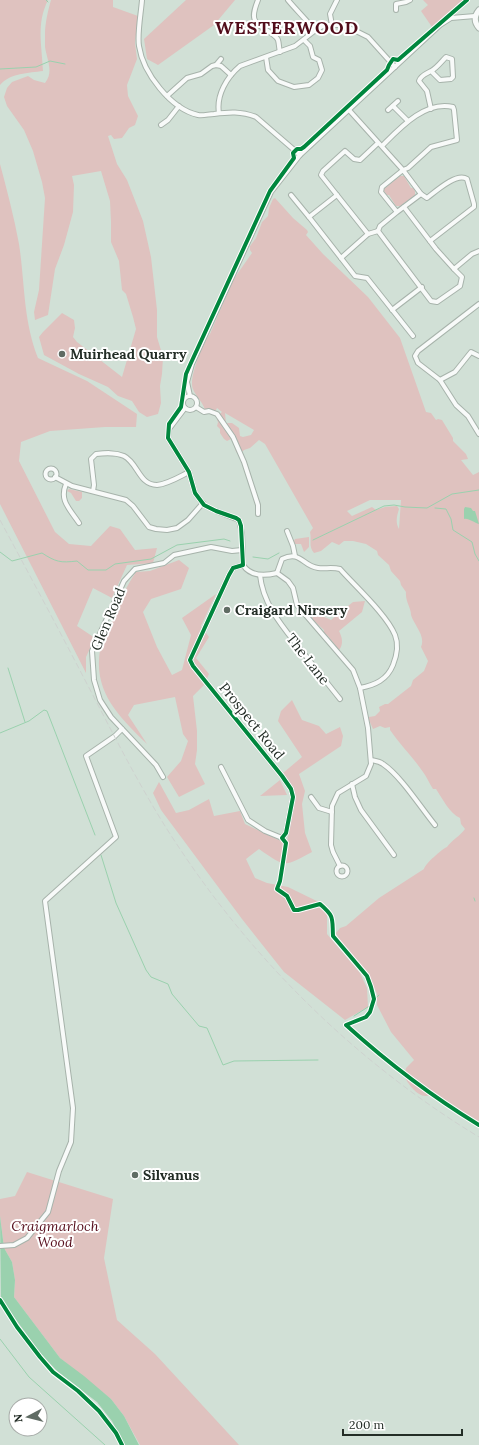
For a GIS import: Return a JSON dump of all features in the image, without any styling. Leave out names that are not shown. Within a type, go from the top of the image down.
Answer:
[{"type":"street","points":[[142,0],[139,46],[150,75],[167,96],[183,109],[199,115],[235,112],[256,117],[300,156]]},
{"type":"street","points":[[258,0],[253,12],[254,18],[260,26],[274,35],[278,40],[280,52]]},
{"type":"street","points":[[288,0],[307,20],[314,31]]},
{"type":"street","points":[[332,25],[330,14],[337,0]]},
{"type":"street","points":[[392,0],[396,4],[396,10]]},
{"type":"street","points":[[396,4],[410,0]]},
{"type":"street","points":[[190,396],[187,382],[192,364],[271,192],[300,156],[440,25],[451,18],[475,16],[479,10]]},
{"type":"street","points":[[475,16],[478,26]]},
{"type":"street","points":[[465,18],[478,26]]},
{"type":"street","points":[[219,113],[219,98],[223,88],[231,75],[240,66],[295,46],[314,31],[325,25],[338,25],[368,36],[395,67]]},
{"type":"street","points":[[266,57],[268,70],[278,81],[294,87],[309,85],[318,78],[322,70],[319,60],[313,57],[310,46],[304,40]]},
{"type":"street","points":[[431,71],[440,80],[451,79],[453,77],[452,59],[446,57],[431,71],[427,72],[420,78],[419,81],[427,91],[431,109]]},
{"type":"street","points":[[167,96],[187,78],[201,74],[216,65],[221,59]]},
{"type":"street","points":[[216,65],[221,66],[231,75]]},
{"type":"street","points":[[388,110],[398,101]]},
{"type":"street","points":[[169,127],[163,124],[168,120],[178,106]]},
{"type":"street","points":[[393,106],[408,121]]},
{"type":"street","points":[[368,234],[321,175],[323,171],[345,151],[354,159],[360,160],[408,121],[420,114],[431,109],[449,106],[453,107],[457,140],[431,147],[408,168],[403,170],[380,190],[397,212]]},
{"type":"street","points":[[349,110],[403,170],[421,194],[427,198],[450,180],[462,176],[467,179],[474,207],[430,241]]},
{"type":"street","points":[[341,258],[368,234],[378,231],[380,226],[421,194]]},
{"type":"street","points":[[291,195],[355,276],[367,278],[413,336]]},
{"type":"street","points":[[309,217],[337,195]]},
{"type":"street","points":[[378,231],[422,287],[431,301],[437,302],[460,286],[462,277],[430,241],[404,207]]},
{"type":"street","points":[[454,269],[472,254],[479,251]]},
{"type":"street","points":[[392,310],[422,287]]},
{"type":"street","points":[[479,304],[418,352],[415,356],[418,363],[440,380],[452,400],[468,416],[479,434]]},
{"type":"street","points":[[440,380],[454,372],[471,352],[479,356]]},
{"type":"street","points":[[190,396],[196,399],[196,407]]},
{"type":"street","points":[[185,408],[183,402],[186,397],[190,396]]},
{"type":"street","points":[[185,408],[191,410],[196,407]]},
{"type":"street","points":[[196,407],[204,412],[209,411],[217,414],[233,437],[244,462],[258,505],[258,514]]},
{"type":"street","points":[[185,408],[169,430],[168,438],[189,472],[195,493],[203,503],[216,511],[239,520],[242,532],[243,565],[250,572],[267,576],[277,573]]},
{"type":"street","points":[[93,491],[94,485],[90,459],[96,454],[115,453],[124,456],[149,484],[158,485],[168,482],[189,472]]},
{"type":"street","points":[[55,477],[66,484],[126,500],[133,506],[149,526],[167,530],[177,528],[188,520],[203,503]]},
{"type":"street","points":[[66,484],[63,492],[64,498],[79,523]]},
{"type":"street","points":[[74,516],[79,513]]},
{"type":"street","points":[[287,531],[293,546],[294,556]]},
{"type":"street","name":"Glen Road","points":[[163,777],[156,765],[111,717],[100,700],[94,680],[92,651],[124,581],[136,569],[164,563],[174,555],[211,547],[232,551],[242,550]]},
{"type":"street","points":[[277,573],[282,559],[290,556],[294,556],[317,568],[334,567],[340,569],[389,625],[395,636],[398,647],[397,657],[392,669],[384,679],[372,685],[360,688]]},
{"type":"street","name":"Prospect Road","points":[[221,767],[248,820],[282,838],[286,833],[293,797],[291,789],[193,666],[190,660],[229,575],[234,568],[243,565]]},
{"type":"street","points":[[277,573],[288,581],[293,588],[297,605],[353,670],[360,688],[368,728],[371,760],[366,776],[338,793],[332,806],[331,845],[340,866]]},
{"type":"street","name":"The Lane","points":[[260,575],[263,590],[269,606],[278,620],[340,699]]},
{"type":"street","points":[[0,1246],[14,1245],[27,1238],[48,1212],[59,1172],[71,1142],[73,1108],[45,901],[116,837],[86,756],[115,736],[122,729]]},
{"type":"street","points":[[371,760],[378,761],[397,777],[435,825]]},
{"type":"street","points":[[352,784],[355,797],[361,810],[394,854]]},
{"type":"street","points":[[311,797],[318,808],[332,812]]},
{"type":"green space","points":[[0,0],[48,0],[44,9],[41,26],[43,71],[14,76],[4,81],[0,85]]},
{"type":"green space","points":[[51,0],[113,0],[113,7],[138,16],[135,43],[137,59],[127,85],[128,96],[138,116],[135,125],[129,128],[122,138],[114,139],[111,135],[108,136],[117,164],[127,180],[143,221],[151,257],[157,310],[157,337],[163,357],[160,386],[161,403],[158,414],[147,417],[139,412],[132,401],[118,396],[108,387],[79,374],[44,355],[39,337],[62,313],[74,320],[75,328],[73,337],[77,342],[122,377],[136,329],[126,294],[122,290],[119,261],[111,242],[110,201],[101,171],[72,176],[74,185],[73,212],[64,245],[55,269],[48,315],[35,320],[34,312],[39,290],[45,198],[33,151],[24,130],[7,106],[4,97],[7,88],[12,82],[28,76],[34,80],[45,83],[48,79],[49,70],[45,47],[45,30]]},
{"type":"green space","points":[[186,0],[235,0],[214,25],[158,65],[147,59],[144,39]]},
{"type":"green space","points":[[423,0],[463,0],[432,27],[421,11],[428,5]]},
{"type":"green space","points":[[0,164],[19,244],[27,316],[33,344],[38,358],[87,381],[137,414],[136,427],[105,427],[50,431],[21,442],[19,461],[55,532],[69,544],[91,546],[110,526],[120,529],[135,550],[157,548],[153,563],[127,565],[112,598],[93,588],[77,626],[95,638],[86,657],[86,673],[0,504]]},
{"type":"green space","points":[[400,176],[404,176],[411,188],[415,191],[415,195],[400,206],[396,206],[384,189]]},
{"type":"green space","points":[[275,198],[293,218],[307,230],[308,232],[306,235],[323,254],[368,297],[400,338],[426,412],[431,413],[436,420],[442,420],[453,438],[453,441],[466,454],[468,459],[461,460],[473,475],[479,472],[479,1126],[471,1118],[431,1094],[423,1096],[419,1094],[408,1083],[404,1076],[406,1068],[414,1060],[391,1032],[377,1005],[377,994],[369,976],[339,940],[336,933],[340,928],[346,926],[379,898],[424,869],[430,860],[447,847],[465,829],[461,824],[460,818],[453,813],[436,789],[433,789],[426,776],[390,730],[390,727],[385,728],[380,726],[373,729],[369,720],[369,717],[375,716],[380,711],[379,707],[388,704],[411,686],[413,680],[424,671],[428,661],[421,647],[421,635],[412,619],[406,598],[406,592],[400,581],[391,571],[389,565],[378,555],[377,551],[366,544],[353,541],[344,541],[339,545],[332,542],[321,551],[314,553],[312,550],[310,535],[313,528],[265,444],[259,440],[250,448],[242,452],[244,456],[243,458],[240,456],[237,453],[231,439],[227,441],[224,439],[220,433],[220,429],[217,426],[217,416],[222,412],[217,408],[213,413],[206,413],[204,406],[193,389],[192,384],[194,370],[200,353],[210,334],[233,280],[252,253],[250,246],[256,238],[262,222],[268,216],[269,208],[273,199]],"holes":[[[225,413],[254,430],[251,435],[243,437],[240,436],[239,428],[232,423],[226,423]],[[370,500],[401,500],[399,529],[397,521],[399,509],[397,506],[385,507],[376,510],[372,507],[352,516],[347,511]]]},
{"type":"green space","points":[[69,489],[82,492],[82,498],[79,501],[76,501],[71,493],[67,491]]},
{"type":"green space","points":[[309,537],[309,547],[304,552],[301,544],[295,544],[294,541],[295,539]]},
{"type":"green space","points":[[179,560],[189,568],[181,589],[151,599],[143,612],[157,647],[172,675],[182,670],[191,635],[182,618],[216,594],[201,626],[209,637],[196,658],[209,674],[204,685],[193,696],[197,731],[195,764],[205,784],[179,797],[167,777],[181,761],[188,741],[183,734],[175,697],[134,705],[128,715],[147,744],[118,714],[111,703],[105,692],[99,665],[102,643],[125,590],[136,572],[150,571]]},
{"type":"green space","points":[[365,601],[362,612],[339,631],[342,645],[339,650],[324,633],[324,630],[311,618],[321,616],[331,620],[353,602]]},
{"type":"green space","points":[[292,700],[302,720],[319,726],[326,734],[340,727],[343,736],[341,746],[299,774],[305,791],[302,804],[305,833],[312,852],[290,863],[275,860],[259,849],[246,859],[255,878],[267,883],[288,887],[327,906],[327,934],[360,973],[367,988],[368,1007],[345,1020],[284,972],[242,919],[161,810],[153,793],[159,782],[176,813],[189,810],[209,799],[214,816],[240,811],[245,824],[281,841],[287,842],[296,797],[283,773],[302,757],[278,721],[281,711]]},
{"type":"green space","points":[[280,780],[287,795],[260,796]]},
{"type":"green space","name":"Craigmarloch Wood","points":[[27,1172],[113,1199],[104,1258],[117,1320],[155,1354],[239,1445],[140,1445],[124,1416],[111,1399],[60,1358],[14,1297],[15,1280],[12,1262],[4,1248],[0,1216],[0,1199],[15,1196]]},
{"type":"shaded area","points":[[465,507],[471,508],[475,511],[479,524],[468,519],[464,519]]},
{"type":"shaded area","points":[[0,1216],[4,1248],[12,1262],[15,1280],[14,1297],[60,1358],[111,1399],[124,1416],[139,1445],[124,1445],[112,1421],[97,1402],[58,1372],[41,1354],[1,1299]]},
{"type":"waterway","points":[[0,69],[36,67],[50,61],[65,64]]},
{"type":"waterway","points":[[313,540],[384,506],[394,505],[427,508],[452,494],[479,490]]},
{"type":"waterway","points":[[435,508],[446,509],[451,519],[453,530],[472,542],[475,554],[479,561]]},
{"type":"waterway","points":[[0,552],[12,561],[42,553],[58,561],[77,561],[88,570],[106,570],[115,564],[151,559],[177,545],[224,539],[230,541]]},
{"type":"waterway","points":[[253,557],[268,559],[279,553]]},
{"type":"waterway","points":[[8,668],[25,722]]},
{"type":"waterway","points":[[0,733],[29,721],[44,710],[47,711],[95,835]]},
{"type":"waterway","points":[[101,855],[116,903],[146,970],[151,977],[168,984],[172,994],[199,1026],[207,1028],[223,1065],[234,1061],[318,1060]]},
{"type":"waterway","points":[[376,998],[379,995]]},
{"type":"waterway","points":[[354,1016],[371,1005]]},
{"type":"waterway","points":[[0,1339],[29,1377],[105,1445]]},
{"type":"railway","points":[[0,520],[142,788],[180,849],[210,892],[242,933],[277,972],[314,1010],[352,1045],[435,1109],[479,1137]]},
{"type":"cycle path","points":[[467,0],[398,60],[393,59],[387,70],[304,147],[297,149],[293,153],[294,158],[270,191],[186,374],[181,407],[169,424],[168,438],[189,472],[195,493],[204,505],[236,518],[239,520],[241,526],[243,565],[233,568],[229,575],[190,660],[193,666],[291,789],[293,797],[286,833],[282,838],[286,843],[280,881],[277,889],[287,896],[294,910],[320,904],[325,908],[332,918],[333,936],[367,976],[374,999],[370,1012],[366,1017],[346,1025],[410,1078],[479,1125]]},
{"type":"cycle path","points":[[0,1300],[17,1327],[40,1357],[53,1372],[78,1391],[99,1411],[116,1433],[122,1445]]},
{"type":"place","name":"Muirhead Quarry","points":[[62,354]]},
{"type":"place","name":"Craigard Nirsery","points":[[227,610]]},
{"type":"place","name":"Silvanus","points":[[135,1175]]},
{"type":"district","name":"WESTERWOOD","points":[[287,27]]}]
